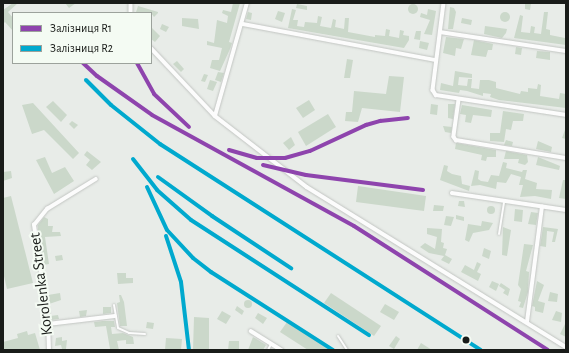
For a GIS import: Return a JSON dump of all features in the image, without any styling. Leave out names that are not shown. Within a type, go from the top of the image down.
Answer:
[{"type":"street","points":[[215,116],[243,24],[247,3]]},
{"type":"street","points":[[444,3],[433,90],[442,97],[566,115]]},
{"type":"street","points":[[243,24],[436,60]]},
{"type":"street","points":[[440,32],[566,51]]},
{"type":"street","points":[[152,49],[215,116],[307,186],[566,347]]},
{"type":"street","points":[[459,100],[454,137],[456,140],[566,158]]},
{"type":"street","name":"Korolenka Street","points":[[49,350],[48,324],[34,225],[47,209],[96,179]]},
{"type":"street","points":[[452,193],[566,210]]},
{"type":"street","points":[[528,322],[542,207]]},
{"type":"street","points":[[48,324],[115,316]]},
{"type":"street","points":[[251,331],[282,350]]},
{"type":"lane","points":[[499,234],[504,201]]},
{"type":"lane","points":[[114,305],[115,316],[122,331],[145,334]]},
{"type":"lane","points":[[338,336],[347,350]]},
{"type":"lane","points":[[268,350],[271,344]]},
{"type":"building","points":[[13,3],[18,3],[8,12],[12,17],[12,30],[5,22],[3,24],[3,10]]},
{"type":"building","points":[[65,3],[76,3],[69,8]]},
{"type":"building","points":[[233,3],[240,3],[229,42],[232,43],[220,71],[210,68],[212,60],[219,60],[222,48],[207,45],[207,41],[214,43],[217,20],[227,23],[228,16],[222,13],[223,10],[231,12]]},
{"type":"building","points":[[525,3],[531,3],[530,10],[525,9]]},
{"type":"building","points":[[297,4],[307,6],[307,10],[296,8]]},
{"type":"building","points":[[411,4],[415,4],[417,5],[417,13],[411,14],[408,11],[408,7]]},
{"type":"building","points":[[138,6],[158,13],[154,17],[152,12],[136,12]]},
{"type":"building","points":[[450,7],[454,8],[456,12],[453,29],[448,29]]},
{"type":"building","points":[[292,9],[296,10],[293,20],[298,20],[297,26],[304,27],[305,22],[317,23],[318,16],[322,17],[320,26],[331,28],[333,19],[336,20],[335,27],[344,29],[345,18],[349,18],[348,32],[375,37],[375,35],[385,36],[386,29],[390,30],[389,36],[399,38],[400,30],[404,31],[403,35],[409,36],[409,40],[404,48],[288,28]]},
{"type":"building","points":[[428,9],[436,11],[432,35],[424,34],[430,20],[420,17],[421,13],[427,15]]},
{"type":"building","points":[[278,11],[285,13],[282,22],[275,19]]},
{"type":"building","points":[[248,12],[252,13],[251,20],[246,19]]},
{"type":"building","points":[[505,12],[510,17],[505,22],[500,17]]},
{"type":"building","points":[[544,12],[548,12],[546,29],[550,30],[550,35],[565,38],[566,45],[514,38],[520,15],[523,16],[521,32],[530,33],[531,26],[535,27],[534,33],[541,34]]},
{"type":"building","points":[[182,18],[198,19],[199,29],[182,26]]},
{"type":"building","points":[[462,18],[472,20],[471,25],[461,23]]},
{"type":"building","points":[[162,24],[169,27],[166,32],[160,29]]},
{"type":"building","points":[[485,26],[507,29],[502,38],[484,34]]},
{"type":"building","points":[[152,28],[160,36],[155,42],[152,40]]},
{"type":"building","points":[[416,31],[421,31],[420,40],[414,39]]},
{"type":"building","points":[[446,37],[464,39],[461,49],[456,48],[455,56],[443,53]]},
{"type":"building","points":[[474,40],[493,44],[492,50],[488,50],[486,57],[471,55]]},
{"type":"building","points":[[420,41],[429,43],[427,50],[419,48]]},
{"type":"building","points":[[516,47],[522,48],[521,55],[515,54]]},
{"type":"building","points":[[537,51],[550,52],[550,60],[536,58]]},
{"type":"building","points":[[347,59],[353,60],[350,78],[344,78]]},
{"type":"building","points":[[177,61],[184,69],[181,72],[173,64]]},
{"type":"building","points":[[455,71],[472,74],[472,78],[459,77],[458,85],[467,86],[468,79],[472,79],[471,88],[479,89],[480,80],[489,80],[496,82],[496,88],[520,94],[521,91],[528,92],[528,88],[537,89],[538,84],[541,85],[540,96],[559,99],[560,93],[566,94],[566,108],[499,100],[490,97],[491,94],[483,93],[483,96],[460,90],[459,93],[440,90],[441,83],[453,86]]},
{"type":"building","points":[[218,72],[224,73],[221,82],[215,80]]},
{"type":"building","points":[[204,74],[208,75],[205,82],[201,81]]},
{"type":"building","points":[[389,76],[404,77],[400,112],[362,108],[358,122],[345,121],[346,112],[352,112],[354,91],[386,94]]},
{"type":"building","points":[[210,80],[217,82],[213,91],[207,89]]},
{"type":"building","points":[[309,100],[315,110],[303,118],[296,108]]},
{"type":"building","points":[[53,101],[67,115],[61,122],[46,107]]},
{"type":"building","points":[[33,103],[79,153],[73,159],[44,130],[32,134],[22,105]]},
{"type":"building","points":[[431,104],[438,105],[437,115],[430,114]]},
{"type":"building","points":[[448,104],[455,104],[453,119],[448,118]]},
{"type":"building","points":[[462,105],[492,110],[491,117],[473,115],[471,123],[465,122],[466,115],[460,114]]},
{"type":"building","points":[[503,111],[524,114],[523,121],[513,121],[511,130],[506,129],[504,142],[490,141],[490,133],[500,133]]},
{"type":"building","points":[[328,114],[336,127],[306,146],[298,132]]},
{"type":"building","points":[[72,121],[78,125],[74,129],[69,124]]},
{"type":"building","points":[[443,126],[452,127],[451,133],[445,132]]},
{"type":"building","points":[[566,127],[566,139],[562,138]]},
{"type":"building","points":[[291,137],[295,145],[289,150],[283,143]]},
{"type":"building","points":[[506,140],[513,142],[512,146],[504,145]]},
{"type":"building","points":[[538,141],[552,147],[551,152],[536,149]]},
{"type":"building","points":[[456,143],[496,150],[496,157],[487,157],[486,161],[481,160],[482,155],[455,149]]},
{"type":"building","points":[[87,151],[101,162],[92,170],[86,165],[90,160],[84,155]]},
{"type":"building","points":[[506,151],[527,155],[528,162],[525,165],[518,163],[519,159],[504,159]]},
{"type":"building","points":[[45,157],[52,173],[65,167],[74,181],[54,194],[36,160]]},
{"type":"building","points":[[538,157],[560,166],[559,170],[536,165]]},
{"type":"building","points":[[503,162],[507,163],[506,168],[522,172],[523,170],[527,170],[525,179],[537,183],[536,189],[552,190],[551,199],[535,196],[520,197],[523,185],[519,185],[521,177],[511,174],[506,183],[497,182],[496,189],[480,185],[471,186],[475,170],[479,171],[478,179],[488,182],[491,175],[499,176]]},
{"type":"building","points":[[444,165],[448,166],[447,171],[461,176],[462,184],[470,186],[469,191],[440,180]]},
{"type":"building","points":[[11,171],[12,178],[3,181],[3,172]]},
{"type":"building","points":[[563,180],[565,180],[566,199],[559,198]]},
{"type":"building","points":[[358,186],[426,196],[424,211],[356,202]]},
{"type":"building","points":[[11,196],[33,283],[7,289],[3,272],[3,198]]},
{"type":"building","points":[[459,201],[464,201],[465,207],[458,206]]},
{"type":"building","points":[[434,205],[444,206],[443,211],[433,211]]},
{"type":"building","points":[[491,206],[494,207],[494,213],[491,214],[488,213],[487,210],[488,207]]},
{"type":"building","points":[[515,209],[523,210],[522,222],[514,221]]},
{"type":"building","points":[[531,212],[538,213],[536,225],[528,224]]},
{"type":"building","points":[[456,215],[464,217],[464,221],[456,219]]},
{"type":"building","points":[[446,216],[454,217],[451,226],[444,225]]},
{"type":"building","points":[[44,217],[48,219],[48,226],[53,226],[52,232],[60,232],[61,236],[45,237],[49,264],[43,265],[41,237],[38,231],[38,225]]},
{"type":"building","points":[[482,221],[493,223],[489,230],[473,233],[469,242],[465,240],[468,224],[481,226]]},
{"type":"building","points":[[503,227],[511,230],[507,256],[502,255]]},
{"type":"building","points":[[543,227],[558,229],[555,242],[552,242],[554,232],[547,231],[546,247],[540,246]]},
{"type":"building","points":[[427,228],[442,229],[441,242],[444,243],[443,248],[447,249],[445,255],[452,259],[449,264],[441,260],[444,256],[429,253],[420,247],[425,243],[435,249],[437,237],[427,234]]},
{"type":"building","points":[[524,244],[533,245],[526,271],[529,272],[528,292],[523,308],[519,307],[521,302],[518,301],[521,289],[518,285]]},
{"type":"building","points":[[484,248],[491,251],[489,259],[482,256]]},
{"type":"building","points":[[62,255],[63,260],[56,261],[55,256]]},
{"type":"building","points":[[477,262],[481,264],[477,272],[481,274],[478,281],[461,272],[465,265],[474,270]]},
{"type":"building","points":[[117,273],[126,273],[126,278],[133,278],[133,283],[118,284]]},
{"type":"building","points":[[492,281],[499,284],[496,291],[489,287]]},
{"type":"building","points":[[537,281],[544,285],[538,301],[545,303],[543,313],[535,311],[535,307],[532,306]]},
{"type":"building","points":[[501,283],[510,289],[508,296],[503,293],[505,290],[499,286]]},
{"type":"building","points":[[550,292],[558,294],[557,302],[548,301]]},
{"type":"building","points":[[60,293],[61,300],[49,304],[48,295]]},
{"type":"building","points":[[331,293],[381,326],[374,336],[324,303]]},
{"type":"building","points":[[119,295],[121,295],[124,302],[127,326],[120,326],[117,303],[120,302]]},
{"type":"building","points":[[248,300],[251,301],[251,307],[248,308],[245,307],[244,304],[245,301]]},
{"type":"building","points":[[385,304],[399,312],[394,320],[380,312]]},
{"type":"building","points":[[237,306],[244,311],[242,315],[235,310]]},
{"type":"building","points":[[103,307],[111,307],[111,313],[103,314]]},
{"type":"building","points":[[87,310],[86,316],[80,317],[79,311]]},
{"type":"building","points":[[222,311],[231,316],[226,324],[217,319]]},
{"type":"building","points":[[556,311],[562,313],[561,322],[552,320]]},
{"type":"building","points":[[258,313],[267,318],[263,324],[255,318]]},
{"type":"building","points":[[58,315],[59,319],[51,320],[50,316]]},
{"type":"building","points":[[194,317],[209,318],[209,350],[193,350]]},
{"type":"building","points":[[114,321],[115,327],[111,327],[112,334],[123,333],[133,337],[134,344],[126,344],[126,340],[117,341],[119,350],[110,349],[106,326],[95,327],[94,322]]},
{"type":"building","points":[[147,322],[154,323],[153,329],[146,328]]},
{"type":"building","points":[[287,322],[330,350],[308,350],[280,332]]},
{"type":"building","points":[[566,322],[566,337],[560,334]]},
{"type":"building","points":[[27,331],[28,335],[35,333],[40,350],[3,350],[3,342],[18,338],[17,334]]},
{"type":"building","points":[[396,336],[400,339],[394,349],[389,346]]},
{"type":"building","points":[[62,337],[62,341],[67,340],[66,349],[62,349],[61,345],[55,346],[56,338]]},
{"type":"building","points":[[253,337],[266,345],[263,350],[248,350]]},
{"type":"building","points":[[166,338],[182,339],[181,350],[165,350]]},
{"type":"building","points":[[229,341],[239,341],[239,350],[228,350]]},
{"type":"building","points":[[421,343],[432,350],[417,350]]},
{"type":"rail line","name":"R1","points":[[84,64],[97,76],[152,115],[354,226],[548,350]]},
{"type":"rail line","name":"R1","points":[[138,64],[154,94],[189,127]]},
{"type":"rail line","name":"R2","points":[[86,80],[111,105],[160,144],[481,350]]},
{"type":"rail line","name":"R1","points":[[229,150],[257,158],[285,158],[310,151],[366,125],[380,121],[408,118]]},
{"type":"rail line","name":"R2","points":[[133,159],[157,190],[191,220],[369,335]]},
{"type":"rail line","name":"R1","points":[[263,165],[306,175],[423,190]]},
{"type":"rail line","name":"R2","points":[[158,177],[212,216],[291,268]]},
{"type":"rail line","name":"R2","points":[[147,187],[167,230],[193,258],[211,272],[333,350]]},
{"type":"rail line","name":"R2","points":[[166,236],[181,282],[189,350]]}]
